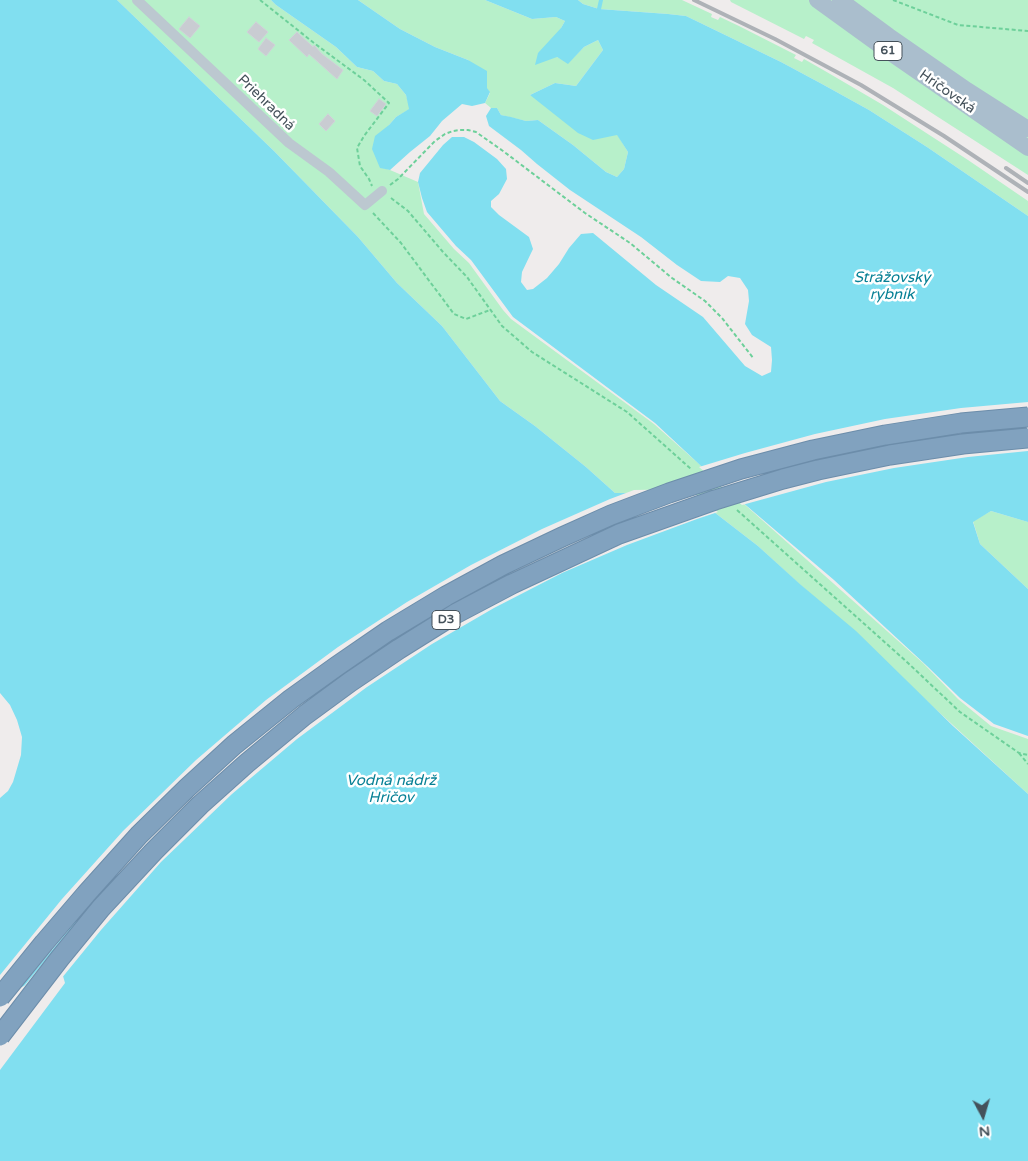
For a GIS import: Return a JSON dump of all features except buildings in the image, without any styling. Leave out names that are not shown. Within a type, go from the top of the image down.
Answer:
[{"type":"highway","name":"D3","points":[[0,997],[80,901],[139,835],[220,758],[291,699],[329,671],[388,631],[446,596],[504,565],[611,515],[725,474],[813,450],[885,435],[961,423],[1028,417]]},
{"type":"highway","name":"D3","points":[[0,1036],[101,908],[200,805],[247,763],[320,704],[399,649],[455,614],[512,584],[619,534],[716,500],[810,473],[890,456],[963,444],[1028,438]]},
{"type":"main road","name":"Hričovská","points":[[817,0],[1028,148]]},
{"type":"main road","name":"Hričovská","points":[[840,0],[967,90],[1028,129]]},
{"type":"street","name":"Priehradná","points":[[137,0],[289,143],[329,172],[365,205]]},
{"type":"street","points":[[365,205],[382,191]]},
{"type":"path","points":[[260,0],[364,80],[389,103],[357,148],[360,166],[371,185],[382,191],[398,179],[445,134],[460,130],[476,132],[705,301],[722,318],[754,359]]},
{"type":"path","points":[[893,0],[958,25],[1028,31]]},
{"type":"path","points":[[365,205],[401,243],[454,314],[466,320],[490,310]]},
{"type":"path","points":[[1019,753],[1028,764]]},
{"type":"green space","points":[[117,0],[271,0],[336,47],[357,67],[373,71],[384,81],[397,84],[406,95],[410,109],[396,117],[389,125],[380,167],[418,182],[424,214],[454,249],[469,263],[503,310],[511,319],[654,424],[923,663],[958,699],[991,726],[1028,739],[1028,794],[758,546],[714,512],[653,493],[615,493],[535,426],[500,401],[442,326],[397,283],[358,237],[274,151]]},
{"type":"green space","points":[[358,0],[485,0],[532,19],[556,17],[565,21],[561,28],[557,57],[568,63],[584,47],[598,40],[603,50],[576,86],[555,83],[530,95],[617,134],[628,152],[624,169],[617,177],[606,172],[538,120],[526,121],[501,115],[497,108],[491,108],[485,103],[490,93],[468,60],[435,47],[400,29]]},
{"type":"green space","points":[[578,0],[682,0],[712,14],[711,17],[718,20],[720,17],[739,26],[796,55],[794,58],[802,62],[804,59],[825,71],[883,105],[968,160],[1028,201],[1028,216],[869,110],[781,62],[686,16],[599,9],[583,4]]},
{"type":"green space","points":[[730,0],[1028,0],[1028,175],[893,88],[812,43],[814,40],[806,36],[804,39]]},
{"type":"green space","points":[[991,511],[1028,522],[1028,589],[980,544],[973,521]]},
{"type":"water","name":"Vodná nádrž Hričov","points":[[0,0],[117,0],[274,151],[358,237],[397,283],[442,326],[500,401],[535,426],[615,493],[653,493],[714,512],[758,546],[856,631],[953,726],[1028,794],[1028,1161],[0,1161],[0,1070],[65,983],[63,976],[43,977],[7,994],[0,1010],[0,798],[8,791],[13,782],[21,755],[22,737],[10,705],[0,693]]},
{"type":"water","points":[[271,0],[358,0],[400,29],[435,47],[468,60],[487,71],[487,88],[490,92],[485,103],[472,106],[462,104],[442,121],[430,136],[390,170],[380,168],[372,149],[375,136],[396,117],[409,109],[406,95],[397,84],[384,81],[373,71],[357,67],[336,47]]},
{"type":"water","name":"Strážovský rybník","points":[[485,0],[578,0],[583,4],[599,9],[686,16],[781,62],[869,110],[1028,216],[1028,522],[991,511],[973,522],[980,544],[1028,589],[1028,736],[994,724],[960,698],[834,580],[715,479],[655,423],[513,317],[471,260],[456,246],[427,212],[418,182],[420,173],[452,137],[464,137],[497,159],[506,169],[507,179],[499,194],[491,201],[491,207],[529,237],[533,249],[522,272],[521,282],[527,290],[533,289],[547,278],[581,234],[593,233],[656,285],[703,317],[745,366],[762,376],[771,372],[771,347],[752,335],[745,324],[749,301],[748,290],[740,278],[728,276],[720,282],[701,281],[641,237],[570,190],[489,126],[486,116],[491,108],[497,108],[501,115],[526,121],[538,120],[606,172],[617,177],[624,169],[628,152],[617,135],[593,140],[578,133],[530,95],[555,83],[576,86],[603,50],[598,40],[584,47],[568,64],[557,57],[535,65],[538,53],[565,21],[556,17],[532,19]]},
{"type":"pier","points":[[1028,402],[1028,451],[968,457],[894,468],[826,482],[742,505],[699,467],[815,434],[885,419],[961,408]]},
{"type":"pier","points":[[689,489],[718,512],[627,545],[562,573],[494,608],[432,644],[367,687],[297,739],[232,794],[161,862],[61,979],[58,977],[44,980],[21,990],[117,875],[82,914],[17,992],[9,996],[0,1012],[0,975],[62,899],[123,831],[196,760],[266,700],[338,647],[407,602],[471,565],[542,529],[634,490]]},
{"type":"waterway","points":[[599,9],[601,0]]},
{"type":"railway","points":[[694,0],[775,39],[861,85],[944,136],[1028,192]]},
{"type":"railway","points":[[1006,168],[1028,183]]}]
